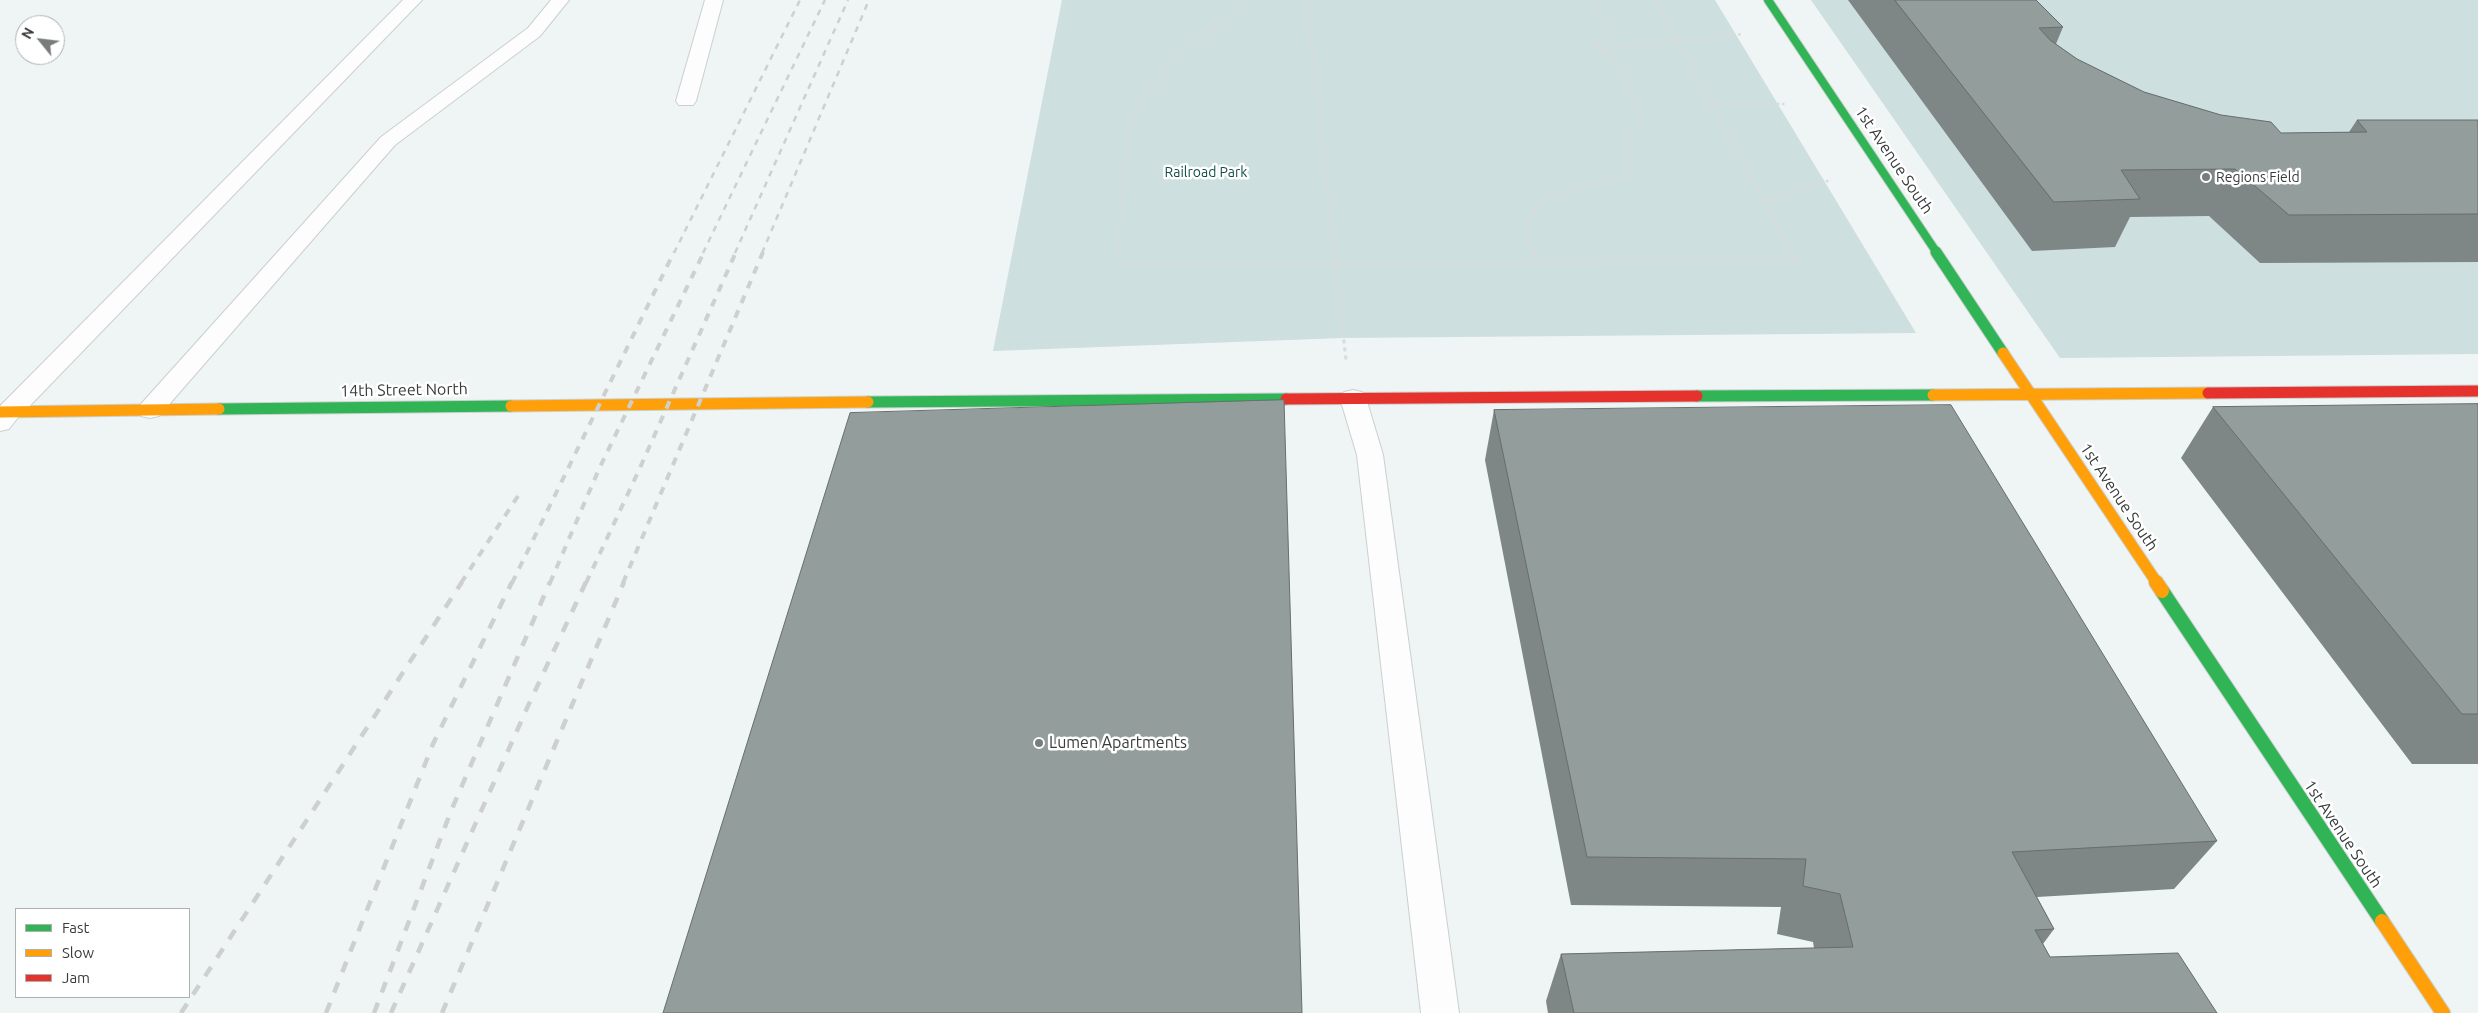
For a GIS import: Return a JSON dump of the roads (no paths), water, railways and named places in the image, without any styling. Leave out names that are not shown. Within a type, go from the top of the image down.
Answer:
[{"type":"street","points":[[3,415],[413,0]]},
{"type":"street","points":[[150,410],[388,141],[534,32],[560,0]]},
{"type":"street","points":[[686,100],[714,0]]},
{"type":"street","name":"1st Avenue South","points":[[1768,0],[2442,1013]]},
{"type":"street","name":"14th Street North","points":[[3,415],[150,410],[808,402],[2478,391]]},
{"type":"street","points":[[1353,398],[1370,455],[1440,1013]]},
{"type":"railway","points":[[674,253],[800,0]]},
{"type":"railway","points":[[703,253],[825,0]]},
{"type":"railway","points":[[735,253],[848,0]]},
{"type":"railway","points":[[762,253],[869,0]]},
{"type":"railway","points":[[512,583],[674,252]]},
{"type":"railway","points":[[550,583],[599,469],[704,252]]},
{"type":"railway","points":[[586,583],[639,470],[736,252]]},
{"type":"railway","points":[[623,583],[763,252]]},
{"type":"railway","points":[[461,583],[518,496]]},
{"type":"railway","points":[[181,1013],[462,582]]},
{"type":"railway","points":[[326,1013],[433,744],[512,582]]},
{"type":"railway","points":[[374,1013],[451,811],[550,582]]},
{"type":"railway","points":[[391,1013],[528,706],[586,582]]},
{"type":"railway","points":[[442,1013],[624,582]]},
{"type":"place","name":"Regions Field","points":[[2206,177]]},
{"type":"place","name":"Lumen Apartments","points":[[1039,743]]},
{"type":"park label","name":"Railroad Park","points":[[1206,172]]}]
